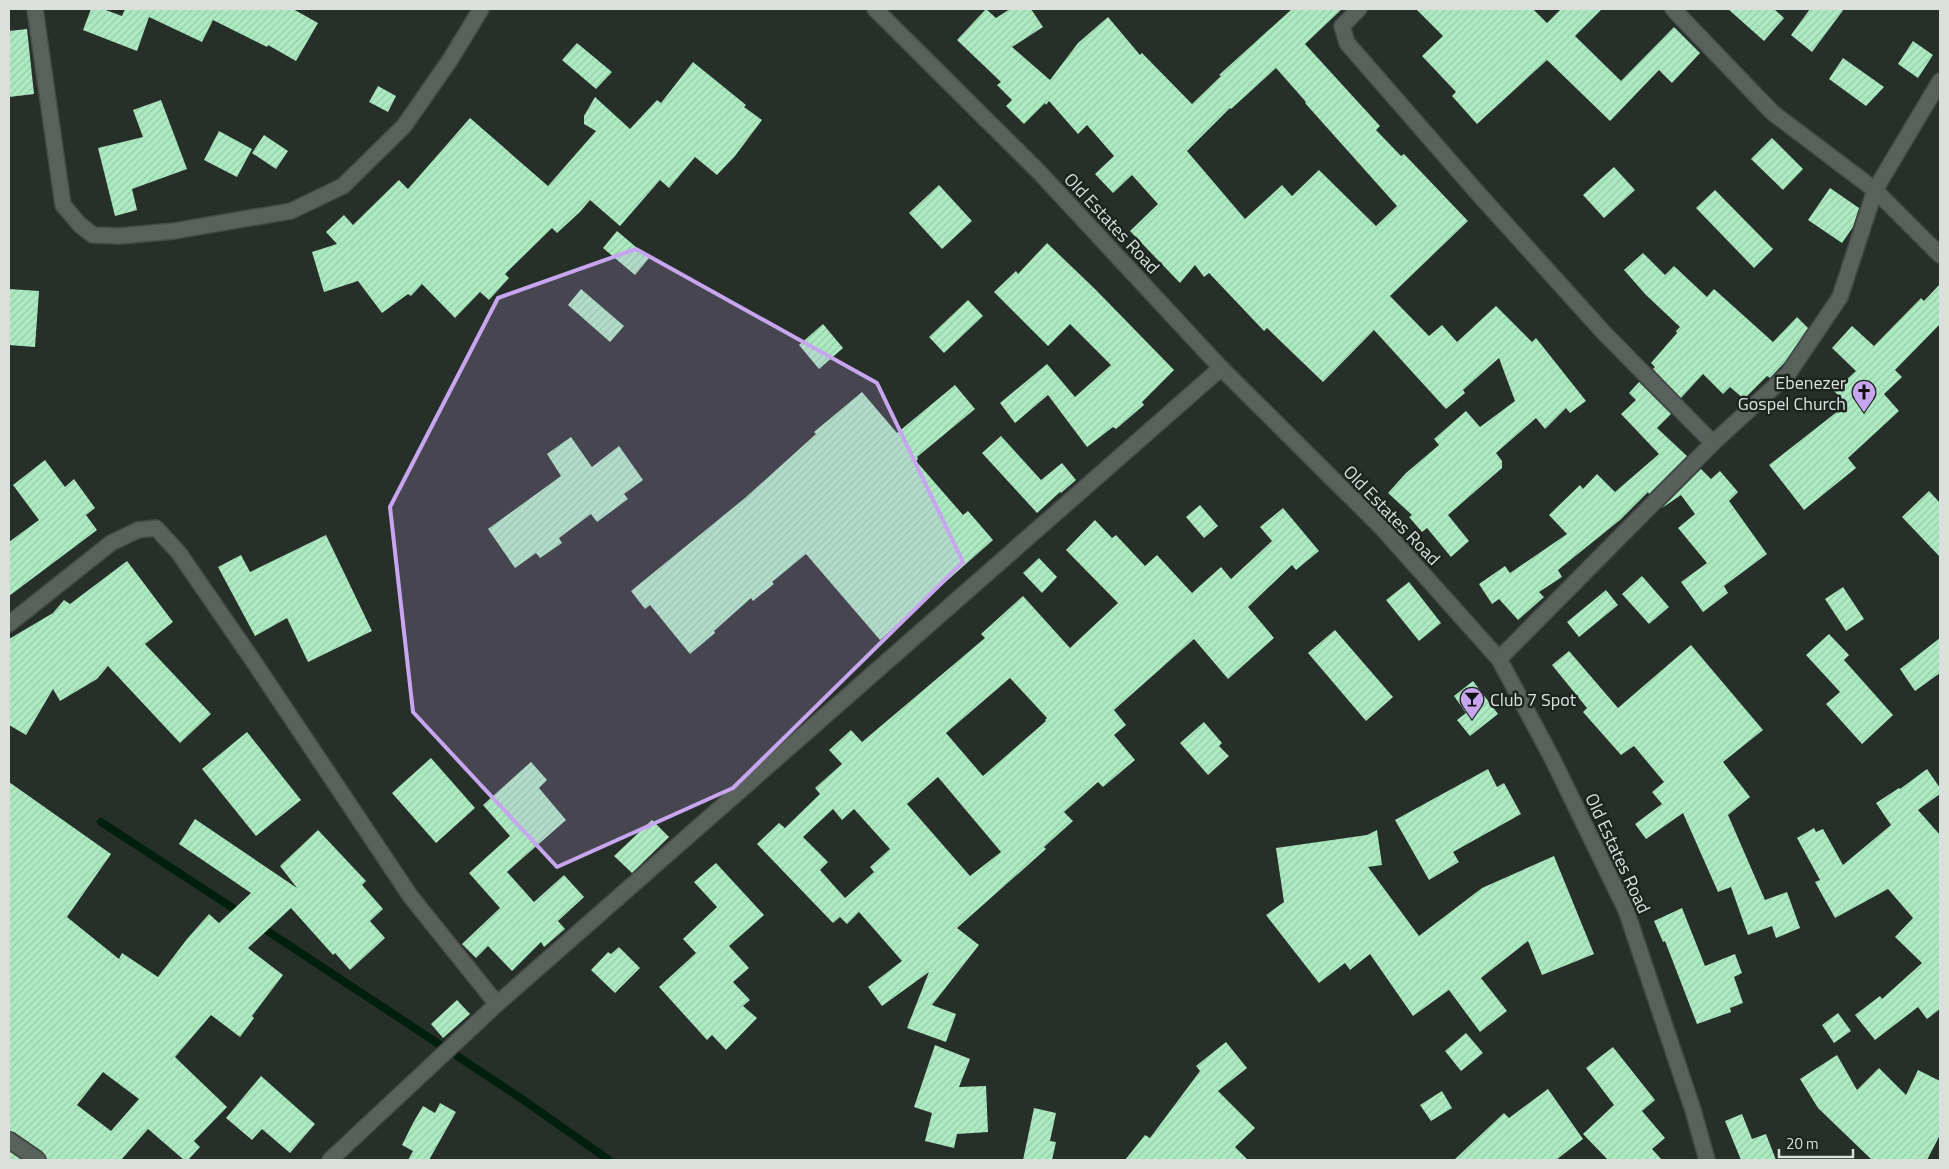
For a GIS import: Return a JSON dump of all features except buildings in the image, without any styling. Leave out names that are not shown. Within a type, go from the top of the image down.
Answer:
[{"type":"street","points":[[35,9],[63,205],[80,225],[93,234],[120,236],[174,231],[291,211],[343,186],[404,126],[450,60],[481,9]]},
{"type":"street","name":"Old Estates Road","points":[[875,9],[1040,173],[1221,368],[1382,528],[1499,659],[1552,758],[1626,910],[1693,1110],[1707,1160]]},
{"type":"street","points":[[1359,9],[1342,26],[1347,43],[1474,190],[1605,334],[1713,443]]},
{"type":"street","points":[[1673,9],[1773,113],[1874,190],[1940,255]]},
{"type":"street","points":[[1499,659],[1713,443],[1788,374],[1840,297],[1874,190],[1940,81]]},
{"type":"street","points":[[338,1158],[497,1004],[1221,368]]},
{"type":"street","points":[[9,624],[110,543],[138,530],[156,528],[179,553],[411,897],[497,1004]]},
{"type":"street","points":[[9,1140],[38,1160]]},
{"type":"highlighted area","points":[[636,249],[877,383],[963,562],[733,788],[557,867],[413,712],[390,507],[498,298]]},
{"type":"waterway","points":[[101,822],[242,914]]},
{"type":"waterway","points":[[260,926],[519,1097],[609,1160]]},
{"type":"place","name":"Ebenezer Gospel Church","points":[[1864,413]]},
{"type":"place","name":"Club 7 Spot","points":[[1472,720]]}]
